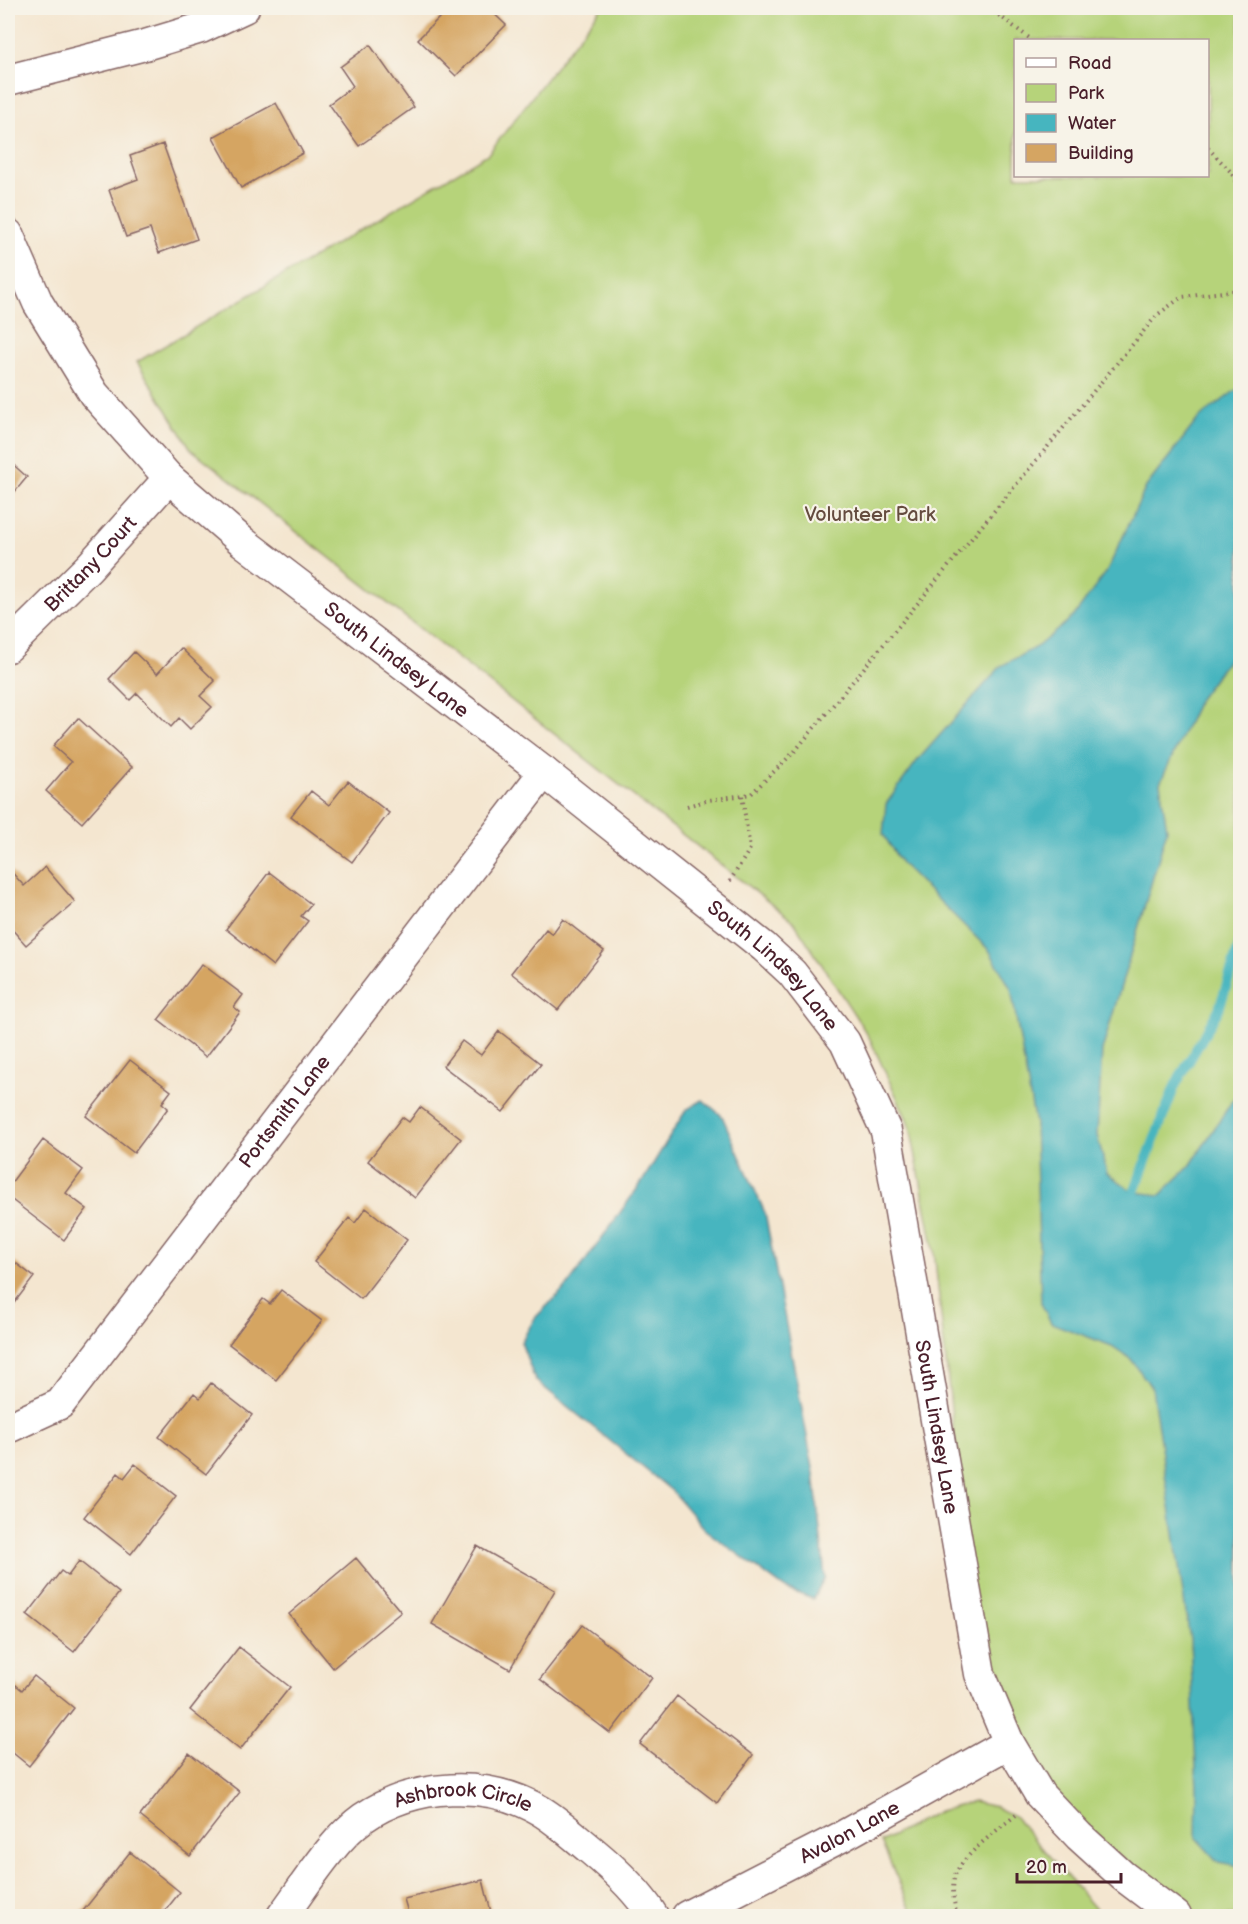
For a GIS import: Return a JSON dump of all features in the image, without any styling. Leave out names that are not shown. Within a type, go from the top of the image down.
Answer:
[{"type":"street","points":[[8,80],[145,45],[201,28],[244,8]]},
{"type":"street","name":"South Lindsey Lane","points":[[8,234],[38,303],[94,394],[169,478],[243,542],[544,772],[764,947],[792,973],[845,1042],[886,1131],[980,1674],[1009,1743],[1040,1795],[1108,1863],[1176,1917]]},
{"type":"street","name":"Brittany Court","points":[[8,647],[90,567],[169,478]]},
{"type":"street","name":"Portsmith Lane","points":[[8,1428],[60,1404],[544,772]]},
{"type":"street","name":"Avalon Lane","points":[[687,1917],[840,1837],[1009,1743]]},
{"type":"street","name":"Ashbrook Circle","points":[[282,1917],[342,1838],[361,1820],[388,1803],[426,1791],[472,1789],[508,1797],[540,1810],[604,1861],[636,1893],[653,1917]]},
{"type":"path","points":[[989,8],[1031,39]]},
{"type":"path","points":[[1209,149],[1231,172],[1240,190]]},
{"type":"path","points":[[687,806],[709,800],[751,794],[795,751],[1156,315],[1182,297],[1240,290]]},
{"type":"path","points":[[711,905],[737,872],[750,849],[742,795]]},
{"type":"path","points":[[957,1917],[954,1906],[954,1877],[971,1852],[1040,1795]]},
{"type":"green space","name":"Volunteer Park","points":[[601,8],[1240,8],[1240,1916],[1198,1916],[1050,1805],[980,1674],[934,1251],[910,1126],[869,1037],[794,922],[191,449],[137,362],[488,154]]},
{"type":"green space","points":[[973,1802],[996,1807],[1014,1816],[1102,1916],[914,1916],[881,1842],[939,1811]]},
{"type":"water","points":[[1236,390],[1240,390],[1240,644],[1199,699],[1160,783],[1167,830],[1102,1051],[1097,1135],[1107,1173],[1134,1192],[1160,1195],[1190,1166],[1240,1089],[1240,1866],[1218,1862],[1196,1838],[1197,1789],[1190,1640],[1152,1388],[1131,1359],[1112,1346],[1051,1323],[1041,1303],[1035,1124],[1011,989],[989,950],[901,863],[883,834],[886,804],[917,761],[1001,666],[1038,646],[1074,616],[1107,571],[1146,487],[1198,419]]},
{"type":"water","points":[[703,1100],[722,1116],[765,1213],[814,1473],[825,1577],[813,1599],[786,1589],[704,1529],[672,1491],[535,1380],[521,1342],[535,1318],[568,1285],[642,1182],[686,1110]]},
{"type":"building","points":[[438,8],[488,8],[506,25],[456,76],[418,39],[444,13]]},
{"type":"building","points":[[370,45],[414,107],[359,146],[329,104],[353,86],[340,67]]},
{"type":"building","points":[[276,103],[303,153],[241,188],[213,137]]},
{"type":"building","points":[[163,144],[197,239],[159,253],[150,229],[126,237],[109,190],[138,179],[130,156]]},
{"type":"building","points":[[8,460],[27,477],[8,500]]},
{"type":"building","points":[[181,648],[215,681],[200,696],[212,707],[190,729],[179,718],[171,727],[137,693],[130,700],[109,679],[134,652],[157,674]]},
{"type":"building","points":[[78,718],[132,767],[82,823],[46,791],[71,762],[53,746]]},
{"type":"building","points":[[348,781],[389,813],[352,862],[291,816],[311,791],[329,805]]},
{"type":"building","points":[[45,867],[75,902],[26,945],[8,925],[8,868],[24,886]]},
{"type":"building","points":[[269,872],[311,904],[301,916],[308,921],[273,966],[226,929]]},
{"type":"building","points":[[563,919],[604,951],[558,1010],[511,973],[546,929],[552,934]]},
{"type":"building","points":[[202,964],[243,995],[234,1007],[240,1012],[206,1057],[158,1020]]},
{"type":"building","points":[[499,1031],[541,1064],[503,1112],[443,1066],[462,1041],[481,1055]]},
{"type":"building","points":[[130,1060],[171,1091],[162,1103],[168,1108],[134,1153],[86,1116]]},
{"type":"building","points":[[420,1107],[461,1139],[415,1198],[368,1161],[402,1117],[409,1122]]},
{"type":"building","points":[[43,1140],[83,1170],[66,1193],[87,1209],[64,1240],[8,1197],[8,1187]]},
{"type":"building","points":[[366,1208],[407,1240],[361,1299],[314,1262],[349,1218],[355,1223]]},
{"type":"building","points":[[8,1257],[34,1277],[8,1311]]},
{"type":"building","points":[[281,1290],[322,1321],[276,1380],[229,1344],[263,1299],[270,1304]]},
{"type":"building","points":[[211,1383],[252,1415],[206,1474],[159,1437],[194,1393],[200,1398]]},
{"type":"building","points":[[135,1464],[176,1496],[131,1554],[84,1517],[118,1473],[124,1478]]},
{"type":"building","points":[[477,1546],[555,1590],[510,1669],[432,1624]]},
{"type":"building","points":[[356,1558],[401,1612],[333,1668],[289,1614]]},
{"type":"building","points":[[79,1561],[119,1593],[74,1652],[27,1615],[61,1571],[68,1576]]},
{"type":"building","points":[[582,1625],[652,1678],[610,1733],[540,1679]]},
{"type":"building","points":[[239,1647],[290,1687],[240,1750],[190,1710]]},
{"type":"building","points":[[34,1676],[74,1708],[29,1766],[8,1749],[8,1696],[16,1685],[22,1690]]},
{"type":"building","points":[[677,1696],[753,1755],[717,1803],[640,1744]]},
{"type":"building","points":[[189,1753],[240,1792],[190,1856],[140,1816]]},
{"type":"building","points":[[130,1852],[180,1892],[161,1916],[79,1916]]},
{"type":"building","points":[[483,1880],[492,1916],[409,1916],[404,1899]]},
{"type":"waterway","points":[[1134,1192],[1175,1086],[1219,1009],[1240,943]]}]
